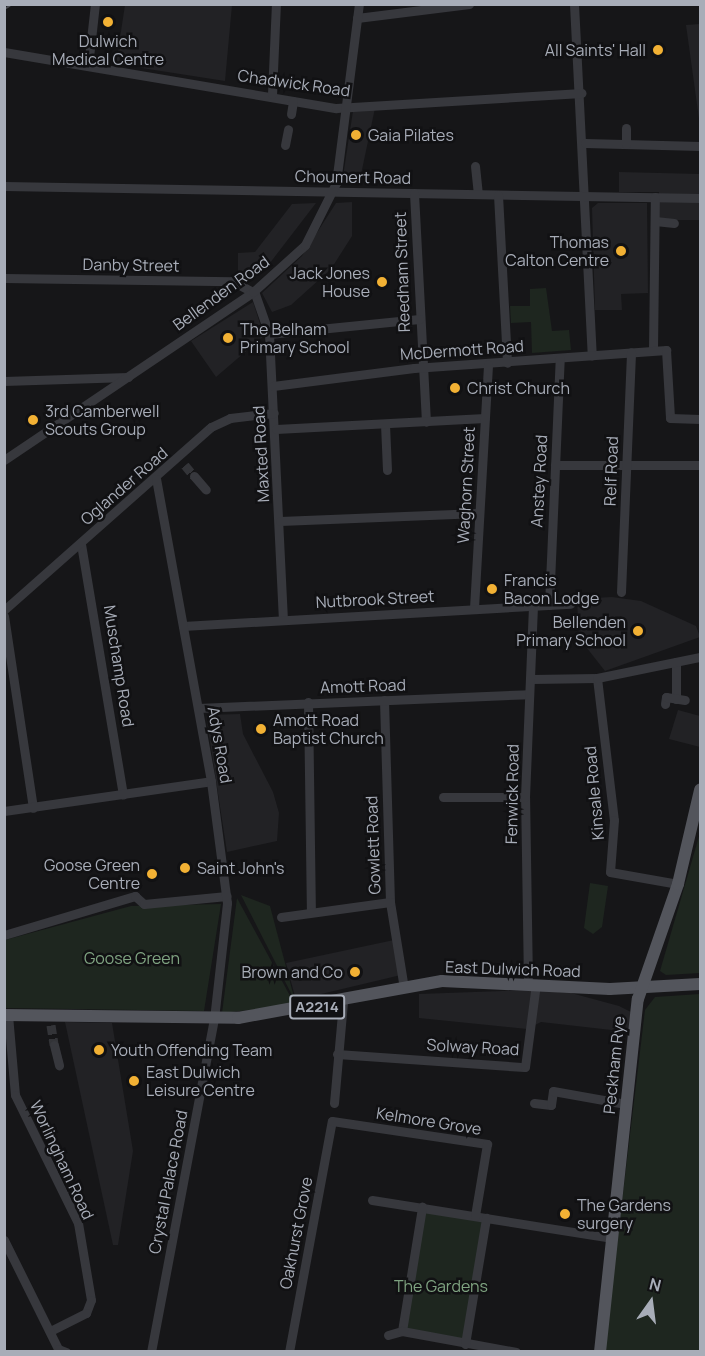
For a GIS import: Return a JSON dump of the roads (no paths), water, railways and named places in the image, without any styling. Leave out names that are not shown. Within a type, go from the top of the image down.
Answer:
[{"type":"main road","name":"Peckham Rye","points":[[600,1352],[640,989],[678,884],[700,790]]},
{"type":"main road","name":"East Dulwich Road","points":[[6,1015],[48,1020],[214,1019],[343,1002],[442,981],[640,989],[700,984]]},
{"type":"street","points":[[88,66],[95,4]]},
{"type":"street","points":[[273,94],[276,4]]},
{"type":"street","name":"Bellenden Road","points":[[4,460],[130,377],[253,291],[305,245],[333,192],[359,4]]},
{"type":"street","points":[[357,18],[469,4]]},
{"type":"street","points":[[574,4],[585,143],[592,356]]},
{"type":"street","name":"Chadwick Road","points":[[4,52],[273,94],[293,101],[346,108],[582,93]]},
{"type":"street","points":[[291,114],[293,101]]},
{"type":"street","points":[[626,128],[626,144]]},
{"type":"street","points":[[285,145],[288,129]]},
{"type":"street","points":[[585,143],[700,146]]},
{"type":"street","points":[[475,166],[478,194]]},
{"type":"street","name":"Choumert Road","points":[[4,186],[700,198]]},
{"type":"street","name":"Reedham Street","points":[[414,193],[426,422]]},
{"type":"street","points":[[498,195],[507,363]]},
{"type":"street","points":[[655,196],[653,350],[666,350],[670,418],[700,419]]},
{"type":"street","points":[[655,222],[674,223]]},
{"type":"street","name":"Danby Street","points":[[4,278],[232,281],[253,291]]},
{"type":"street","name":"Maxted Road","points":[[253,291],[269,334],[276,429],[283,619]]},
{"type":"street","points":[[269,334],[419,319]]},
{"type":"street","name":"McDermott Road","points":[[273,386],[423,369],[653,350]]},
{"type":"street","name":"Relf Road","points":[[621,592],[631,352]]},
{"type":"street","name":"Anstey Road","points":[[549,605],[560,358]]},
{"type":"street","name":"Waghorn Street","points":[[474,608],[488,364]]},
{"type":"street","points":[[4,381],[130,377]]},
{"type":"street","name":"Oglander Road","points":[[4,610],[156,478],[182,461],[220,421],[274,413]]},
{"type":"street","points":[[276,429],[484,418]]},
{"type":"street","points":[[386,424],[387,470]]},
{"type":"street","points":[[555,465],[700,465]]},
{"type":"street","points":[[194,476],[206,490]]},
{"type":"street","name":"Adys Road","points":[[156,478],[211,781],[227,896],[214,1019]]},
{"type":"street","points":[[280,521],[479,513]]},
{"type":"street","name":"Muschamp Road","points":[[81,543],[123,795]]},
{"type":"street","name":"Nutbrook Street","points":[[183,626],[570,604]]},
{"type":"street","name":"Fenwick Road","points":[[532,984],[525,797],[529,694],[532,679],[533,605]]},
{"type":"street","points":[[4,616],[33,808]]},
{"type":"street","points":[[532,679],[597,678],[699,657]]},
{"type":"street","points":[[665,704],[666,697],[681,699],[676,662]]},
{"type":"street","name":"Kinsale Road","points":[[597,678],[615,829],[610,872],[678,884]]},
{"type":"street","name":"Amott Road","points":[[198,708],[529,694]]},
{"type":"street","name":"Gowlett Road","points":[[384,700],[390,902],[404,988]]},
{"type":"street","points":[[308,702],[311,911]]},
{"type":"street","points":[[4,811],[211,781]]},
{"type":"street","points":[[443,797],[525,797]]},
{"type":"street","points":[[4,935],[135,896],[144,904],[227,896]]},
{"type":"street","points":[[281,916],[390,902]]},
{"type":"street","name":"Solway Road","points":[[337,1054],[525,1067],[532,984]]},
{"type":"street","points":[[334,1103],[343,1002]]},
{"type":"street","name":"Worlingham Road","points":[[6,1015],[15,1095],[78,1223],[91,1300],[86,1313],[51,1331]]},
{"type":"street","name":"Crystal Palace Road","points":[[151,1352],[214,1019]]},
{"type":"street","points":[[54,1045],[59,1065]]},
{"type":"street","points":[[534,1103],[551,1105],[553,1091],[626,1104]]},
{"type":"street","name":"Kelmore Grove","points":[[332,1121],[487,1144],[475,1216]]},
{"type":"street","name":"Oakhurst Grove","points":[[288,1352],[332,1121]]},
{"type":"street","points":[[372,1200],[611,1238]]},
{"type":"street","points":[[402,1331],[422,1207]]},
{"type":"street","points":[[465,1344],[486,1218]]},
{"type":"street","points":[[4,1240],[7,1251],[61,1351]]},
{"type":"street","points":[[388,1335],[402,1331],[516,1352]]},
{"type":"tunnel","points":[[185,465],[194,476]]},
{"type":"tunnel","points":[[51,1025],[54,1045]]},
{"type":"railway","points":[[4,7],[9,4]]},
{"type":"place","name":"Dulwich Medical Centre","points":[[108,22]]},
{"type":"place","name":"All Saints' Hall","points":[[658,50]]},
{"type":"place","name":"Gaia Pilates","points":[[356,135]]},
{"type":"place","name":"Thomas Calton Centre","points":[[621,251]]},
{"type":"place","name":"Jack Jones House","points":[[382,282]]},
{"type":"place","name":"The Belham Primary School","points":[[228,338]]},
{"type":"place","name":"Christ Church","points":[[455,388]]},
{"type":"place","name":"3rd Camberwell Scouts Group","points":[[33,420]]},
{"type":"place","name":"Francis Bacon Lodge","points":[[492,589]]},
{"type":"place","name":"Bellenden Primary School","points":[[638,631]]},
{"type":"place","name":"Amott Road Baptist Church","points":[[261,729]]},
{"type":"place","name":"Saint John's","points":[[185,868]]},
{"type":"place","name":"Goose Green Centre","points":[[152,874]]},
{"type":"place","name":"Brown and Co","points":[[355,972]]},
{"type":"place","name":"Youth Offending Team","points":[[99,1050]]},
{"type":"place","name":"East Dulwich Leisure Centre","points":[[134,1081]]},
{"type":"place","name":"The Gardens surgery","points":[[565,1214]]},
{"type":"park label","name":"Goose Green","points":[[132,958]]},
{"type":"park label","name":"The Gardens","points":[[441,1286]]}]
